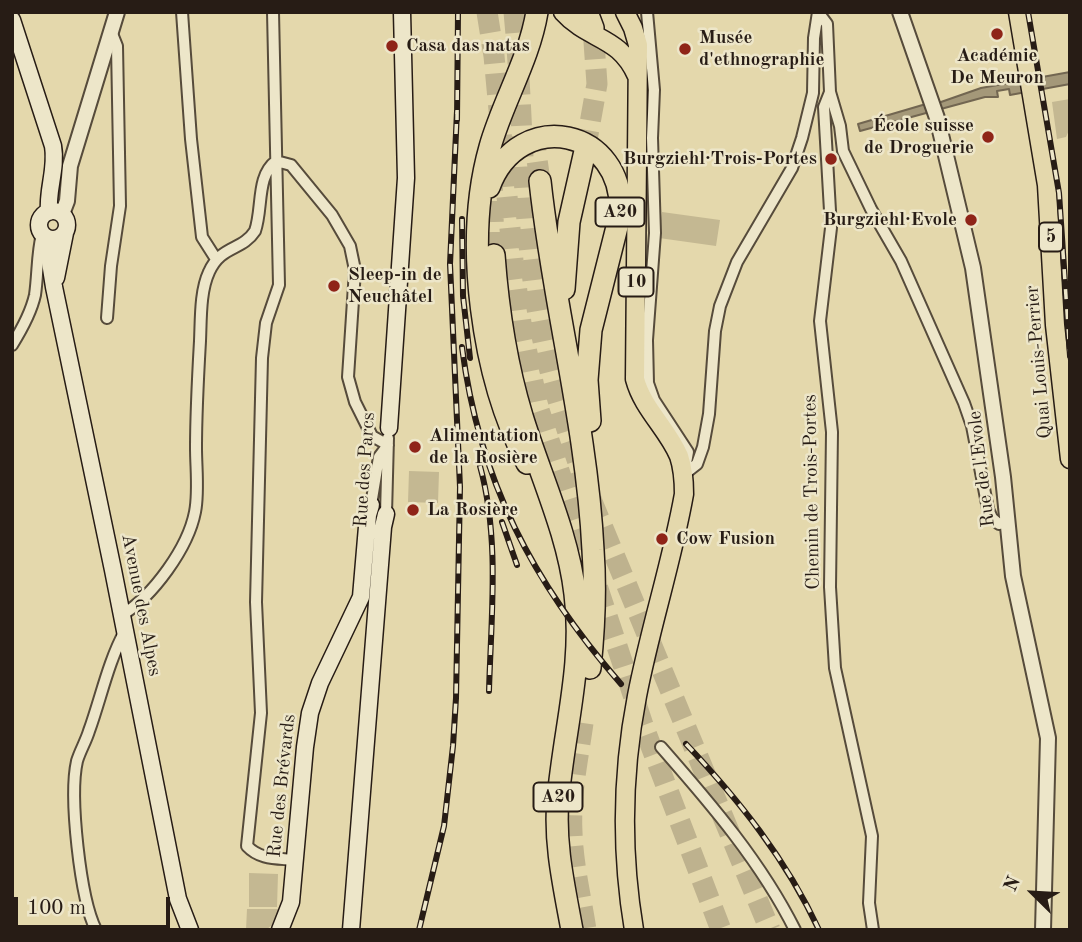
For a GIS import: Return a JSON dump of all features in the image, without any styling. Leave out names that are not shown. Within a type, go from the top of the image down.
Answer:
[{"type":"highway","points":[[480,215],[484,173],[490,149],[503,108],[530,46],[537,12]]},
{"type":"highway","name":"A20","points":[[558,524],[511,431],[500,402],[480,288],[480,215],[491,181],[499,165],[512,152],[528,141],[547,136],[573,138],[593,149],[612,170],[620,192],[620,215],[591,330],[587,380],[592,441]]},
{"type":"highway","points":[[568,365],[564,265],[569,222],[585,151]]},
{"type":"highway","points":[[540,181],[552,279],[586,477],[593,550],[593,625],[583,723]]},
{"type":"highway","name":"A20","points":[[494,255],[497,296],[507,356],[572,576],[578,627],[574,691],[558,801],[559,858],[572,930]]},
{"type":"main road","name":"Rue des Parcs","points":[[389,428],[406,178],[402,12]]},
{"type":"main road","points":[[563,12],[580,26],[594,26],[619,34],[625,26],[626,15]]},
{"type":"main road","name":"Quai Louis-Perrier","points":[[1018,12],[1049,206],[1055,325],[1070,459]]},
{"type":"main road","name":"10","points":[[626,15],[638,45],[635,379],[641,397],[673,443],[680,459],[684,494],[631,731],[626,787],[628,883],[634,930]]},
{"type":"main road","points":[[12,20],[53,146],[56,164],[49,197],[55,213],[67,225],[65,233],[58,238],[44,235],[40,221],[55,213]]},
{"type":"main road","points":[[594,26],[624,54],[637,76]]},
{"type":"main road","name":"Avenue des Alpes","points":[[54,287],[65,233]]},
{"type":"main road","name":"Avenue des Alpes","points":[[44,235],[178,899],[190,930]]},
{"type":"main road","name":"5","points":[[1061,382],[1070,417]]},
{"type":"main road","name":"Rue des Parcs","points":[[351,930],[383,527],[381,506]]},
{"type":"main road","name":"Rue des Brévards","points":[[280,930],[291,902],[310,713],[320,683],[361,597],[368,516],[381,506]]},
{"type":"street","points":[[55,213],[67,201],[71,166],[117,12]]},
{"type":"street","points":[[182,12],[191,139],[202,237],[216,259]]},
{"type":"street","points":[[274,12],[279,285],[266,323],[262,358],[256,601],[261,713],[247,846],[261,857],[295,860]]},
{"type":"street","points":[[648,12],[654,90],[652,138],[655,233],[647,340],[649,383],[654,400],[688,452],[683,475]]},
{"type":"street","points":[[683,475],[698,464],[703,447],[720,306],[737,262],[792,168],[802,138],[813,93],[814,38],[818,12]]},
{"type":"street","name":"Chemin de Trois-Portes","points":[[818,12],[827,23],[830,92],[824,107],[831,228],[820,321],[832,432],[830,587],[835,668],[872,836],[869,902],[873,930]]},
{"type":"street","name":"Rue de l'Evole","points":[[900,12],[933,107],[973,268],[989,368],[1017,598],[1048,738],[1043,930]]},
{"type":"street","points":[[107,318],[120,205],[117,46],[111,31]]},
{"type":"street","points":[[830,92],[843,151],[866,200],[901,261],[964,403],[972,426],[988,509],[999,524],[1007,522]]},
{"type":"street","points":[[96,930],[82,880],[74,794],[77,761],[124,623],[165,572],[184,542],[195,511],[196,414],[201,326],[208,274],[224,251],[251,238],[255,231],[263,179],[268,167],[276,161],[291,164],[332,215],[350,246],[355,270],[348,355],[349,388],[372,436],[388,445],[379,457],[381,506]]},
{"type":"street","points":[[12,345],[29,316],[35,294],[39,245],[44,235]]},
{"type":"street","name":"Rue des Parcs","points":[[381,506],[389,428]]},
{"type":"street","points":[[661,747],[706,799],[776,893],[795,930]]},
{"type":"shaded area","points":[[1070,72],[1070,84],[1010,95],[1009,89],[997,91],[998,97],[985,97],[860,131],[858,124],[941,102],[981,88]]},
{"type":"shaded area","points":[[1070,99],[1070,128],[1066,137],[1057,139],[1052,102]]},
{"type":"shaded area","points":[[662,212],[720,220],[716,246],[659,238]]},
{"type":"shaded area","points":[[409,471],[439,472],[438,503],[408,502]]},
{"type":"shaded area","points":[[249,873],[278,874],[277,907],[249,907]]},
{"type":"shaded area","points":[[247,909],[279,910],[272,925],[266,930],[246,930]]},
{"type":"tunnel","points":[[487,12],[494,56],[521,323],[538,407],[643,725],[721,930]]},
{"type":"tunnel","points":[[514,12],[533,282],[555,390],[593,504],[770,930]]},
{"type":"tunnel","points":[[585,151],[597,84],[593,28]]},
{"type":"tunnel","points":[[533,131],[540,181]]},
{"type":"tunnel","points":[[492,170],[494,255]]},
{"type":"tunnel","points":[[583,723],[572,818],[574,857],[586,930]]},
{"type":"railway","points":[[457,120],[458,12]]},
{"type":"railway","points":[[1028,12],[1059,193],[1070,356]]},
{"type":"railway","points":[[419,930],[444,826],[456,698],[460,487],[450,264],[457,111]]},
{"type":"railway","points":[[462,219],[463,296],[470,358]]},
{"type":"railway","points":[[462,347],[470,396],[482,442],[515,528],[561,608],[621,684]]},
{"type":"railway","points":[[480,466],[492,549],[489,691]]},
{"type":"railway","points":[[502,522],[517,565]]},
{"type":"railway","points":[[686,744],[760,831],[792,879],[819,930]]},
{"type":"place","name":"Académie De Meuron","points":[[997,34]]},
{"type":"place","name":"Casa das natas","points":[[392,46]]},
{"type":"place","name":"Musée d'ethnographie","points":[[685,49]]},
{"type":"place","name":"École suisse de Droguerie","points":[[988,137]]},
{"type":"place","name":"Burgziehl·Trois-Portes","points":[[831,159]]},
{"type":"place","name":"Burgziehl·Evole","points":[[971,220]]},
{"type":"place","name":"Sleep-in de Neuchâtel","points":[[334,286]]},
{"type":"place","name":"Alimentation de la Rosière","points":[[415,447]]},
{"type":"place","name":"La Rosière","points":[[413,510]]},
{"type":"place","name":"Cow Fusion","points":[[662,539]]}]
